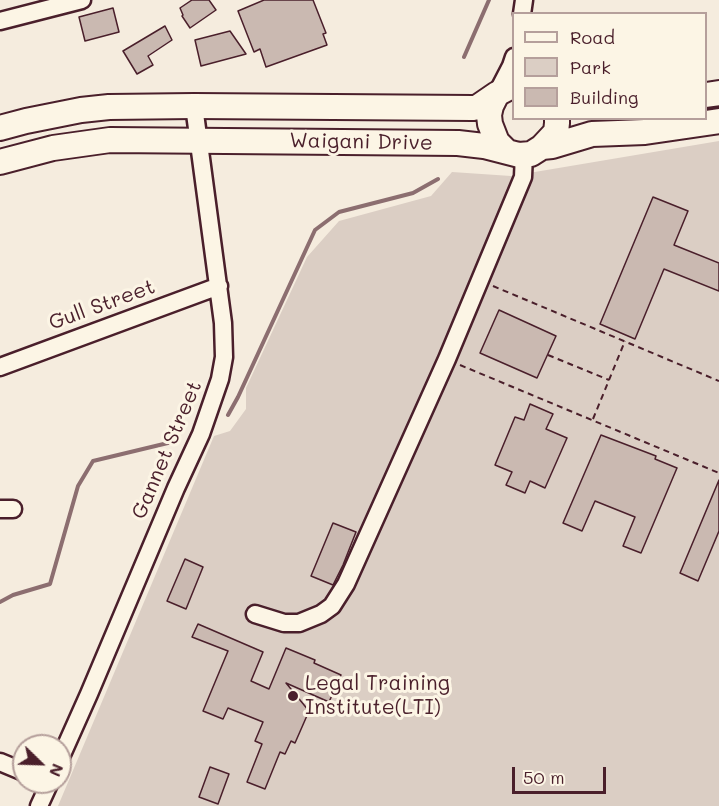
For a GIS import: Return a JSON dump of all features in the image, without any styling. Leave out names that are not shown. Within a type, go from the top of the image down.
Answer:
[{"type":"highway","name":"Waigani Drive","points":[[0,128],[26,121],[109,107],[473,108],[505,89]]},
{"type":"highway","points":[[505,89],[491,106],[489,115],[497,142],[524,151],[556,132],[556,120]]},
{"type":"highway","name":"Waigani Drive","points":[[0,162],[53,148],[100,141],[458,143],[524,151],[552,146],[592,134],[645,132],[719,121]]},
{"type":"street","points":[[0,21],[82,0]]},
{"type":"street","points":[[505,89],[512,62]]},
{"type":"street","name":"Gannet Street","points":[[71,734],[201,434],[218,388],[224,357],[224,323],[197,141],[194,106]]},
{"type":"street","points":[[255,614],[284,623],[299,623],[321,614],[332,606],[346,584],[447,359],[523,177],[524,151]]},
{"type":"street","name":"Gull Street","points":[[0,367],[219,286]]},
{"type":"path","points":[[480,280],[719,381]]},
{"type":"path","points":[[593,420],[625,341]]},
{"type":"path","points":[[548,355],[609,380]]},
{"type":"path","points":[[447,359],[719,473]]},
{"type":"green space","points":[[719,141],[719,806],[58,806],[63,794],[72,794],[72,773],[214,436],[230,431],[246,409],[246,388],[307,257],[339,221],[431,196],[452,172],[511,176]]},
{"type":"building","points":[[192,0],[209,0],[216,10],[190,28],[180,8]]},
{"type":"building","points":[[264,0],[313,0],[326,33],[323,34],[327,45],[266,67],[260,49],[254,52],[238,11]]},
{"type":"building","points":[[113,8],[119,32],[85,41],[79,17]]},
{"type":"building","points":[[165,26],[172,40],[148,56],[153,65],[137,74],[123,51]]},
{"type":"building","points":[[230,31],[246,54],[201,66],[195,40]]},
{"type":"building","points":[[653,197],[688,211],[674,245],[719,263],[719,291],[664,269],[635,339],[600,324]]},
{"type":"building","points":[[499,310],[556,336],[537,378],[480,353]]},
{"type":"building","points":[[530,404],[553,414],[546,429],[567,438],[545,488],[530,481],[525,493],[506,485],[512,472],[495,465],[515,417],[524,420]]},
{"type":"building","points":[[601,435],[656,456],[655,459],[677,468],[641,553],[623,546],[635,517],[595,501],[582,531],[563,523]]},
{"type":"building","points":[[719,480],[719,531],[698,581],[680,573]]},
{"type":"building","points":[[333,523],[356,532],[333,585],[311,576]]},
{"type":"building","points":[[185,559],[203,567],[186,609],[167,601]]},
{"type":"building","points":[[198,624],[263,652],[251,681],[269,689],[286,648],[315,660],[314,663],[341,675],[329,702],[286,683],[309,711],[295,743],[291,741],[285,754],[280,752],[265,789],[247,782],[262,744],[255,741],[263,722],[228,708],[223,719],[203,711],[228,651],[192,637]]},
{"type":"building","points":[[210,767],[229,774],[218,804],[199,797]]},
{"type":"waterway","points":[[464,57],[489,0]]},
{"type":"waterway","points":[[228,415],[315,230],[339,212],[413,193],[438,179]]},
{"type":"waterway","points":[[0,602],[13,595],[50,584],[78,486],[93,461],[172,442]]},
{"type":"place","name":"Legal Training Institute(LTI)","points":[[293,696]]}]
